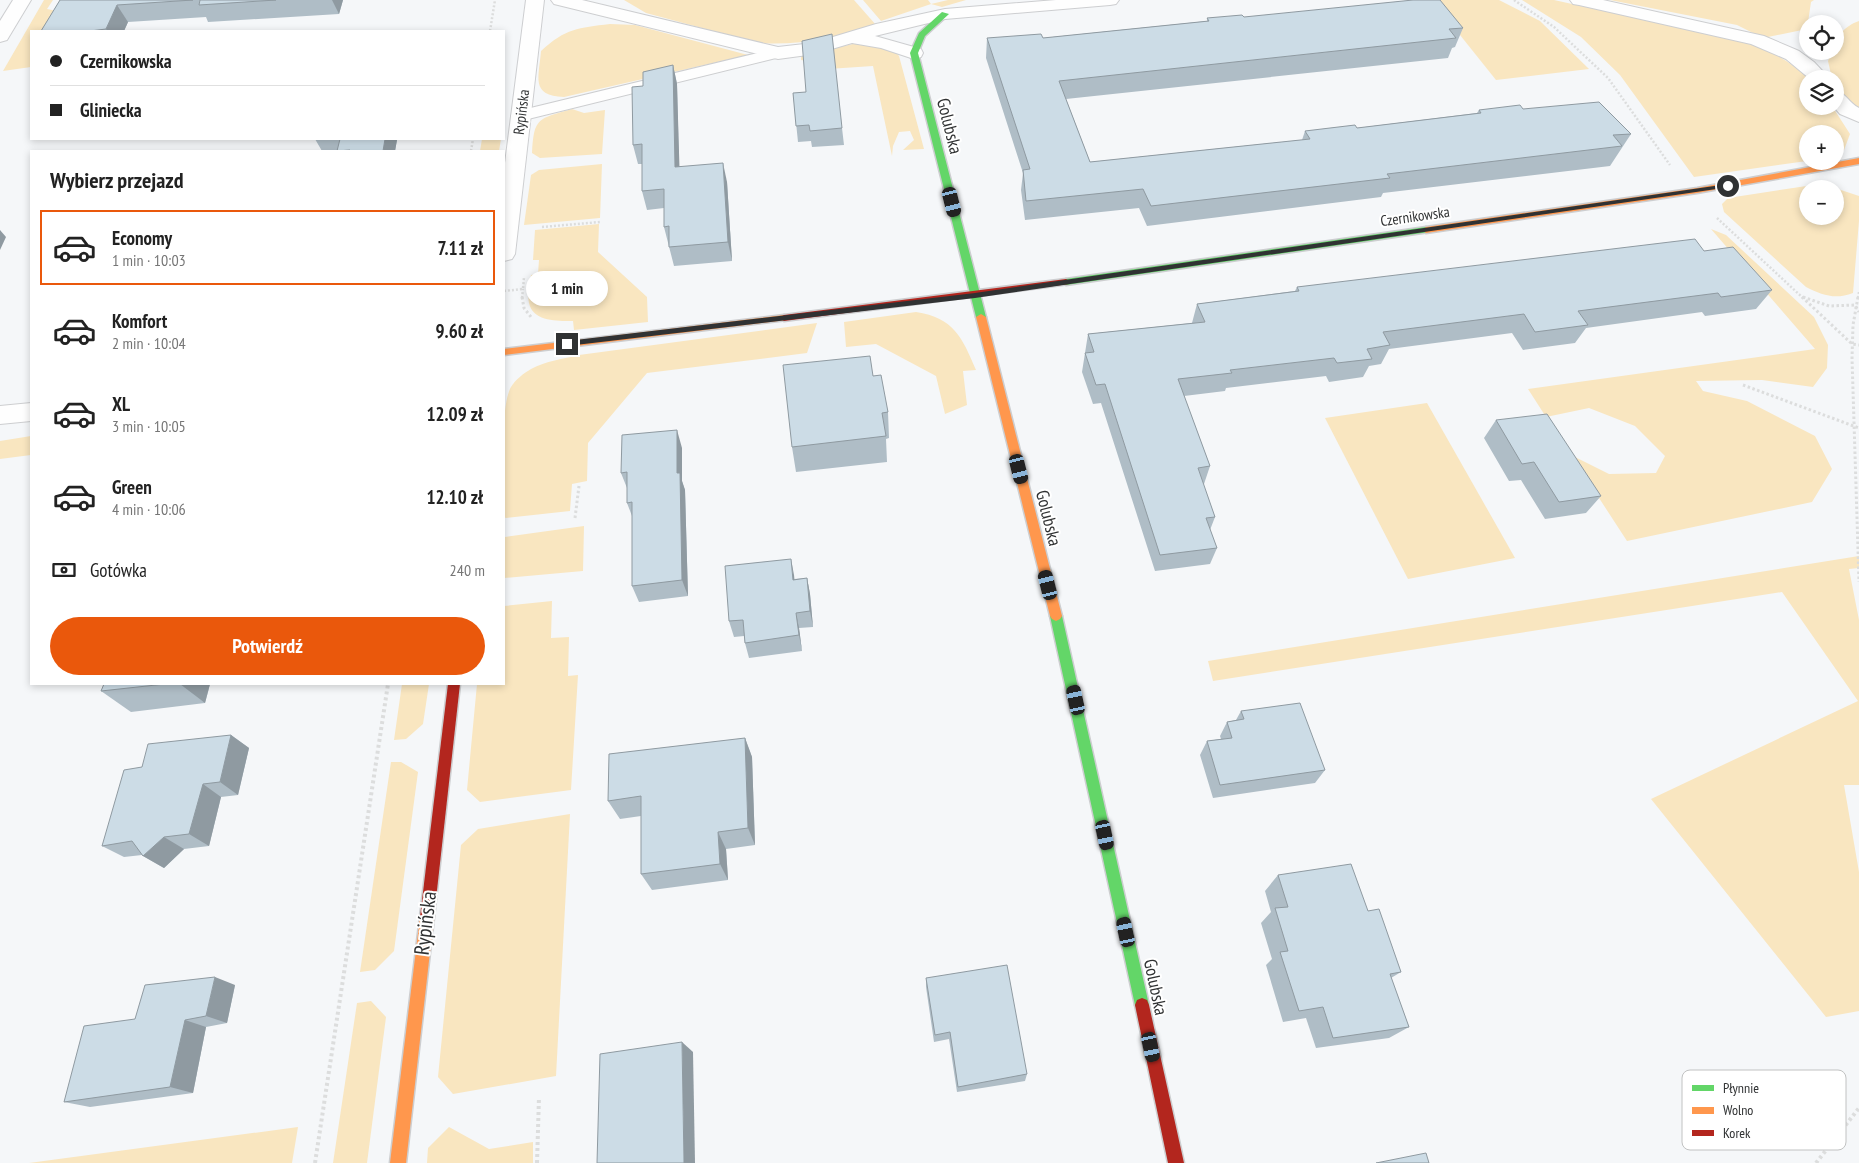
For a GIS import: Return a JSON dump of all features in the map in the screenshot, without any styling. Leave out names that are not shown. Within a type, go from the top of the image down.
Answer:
[{"type":"street","points":[[0,36],[22,0]]},
{"type":"street","name":"Rypińska","points":[[505,245],[535,0]]},
{"type":"street","points":[[560,0],[778,53],[815,48],[882,28],[945,14],[1025,9],[1110,0]]},
{"type":"street","points":[[1578,0],[1751,38],[1786,52],[1806,64],[1812,70]]},
{"type":"street","points":[[850,37],[885,43],[914,53],[917,39],[924,30],[945,14]]},
{"type":"street","name":"Golubska","points":[[914,53],[1068,662],[1176,1163]]},
{"type":"street","points":[[1844,106],[1859,116]]},
{"type":"street","name":"Czernikowska","points":[[505,352],[975,295],[1689,192],[1787,176],[1859,160]]},
{"type":"street","points":[[0,416],[30,412]]},
{"type":"street","name":"Rypińska","points":[[398,1163],[454,685]]},
{"type":"lane","points":[[520,116],[778,53]]},
{"type":"path","points":[[490,30],[495,0]]},
{"type":"path","points":[[538,227],[600,222]]},
{"type":"path","points":[[505,291],[523,289],[525,271]]},
{"type":"path","points":[[1859,292],[1855,305],[1852,344],[1859,582]]},
{"type":"path","points":[[1798,294],[1816,304],[1830,307],[1842,308],[1855,305]]},
{"type":"path","points":[[1855,305],[1859,312]]},
{"type":"path","points":[[1852,344],[1859,345]]},
{"type":"path","points":[[1744,385],[1859,428]]},
{"type":"path","points":[[575,518],[579,486]]},
{"type":"path","points":[[315,1163],[388,685]]},
{"type":"path","points":[[538,1163],[540,1097]]},
{"type":"path","points":[[1846,1125],[1859,1108]]},
{"type":"path","points":[[1816,1163],[1826,1150]]},
{"type":"shaded area","points":[[44,0],[53,0],[47,9],[57,11],[43,30],[30,30],[30,67],[3,71]]},
{"type":"shaded area","points":[[624,0],[854,0],[876,25],[818,40],[773,44],[758,43],[646,13]]},
{"type":"shaded area","points":[[863,0],[928,0],[931,4],[881,21]]},
{"type":"shaded area","points":[[948,0],[966,0],[942,7],[931,4]]},
{"type":"shaded area","points":[[1432,0],[1499,0],[1540,21],[1589,69],[1496,80]]},
{"type":"shaded area","points":[[1522,0],[1554,0],[1702,31],[1740,41],[1777,56],[1799,70],[1799,115],[1838,115],[1850,134],[1844,150],[1844,125],[1799,125],[1799,162],[1694,177],[1620,75],[1581,37]]},
{"type":"shaded area","points":[[1610,0],[1814,0],[1811,2],[1809,15],[1799,15],[1799,31],[1763,38],[1737,25]]},
{"type":"shaded area","points":[[1859,21],[1859,108],[1844,96],[1844,70],[1830,70],[1828,61],[1844,60],[1844,30]]},
{"type":"shaded area","points":[[610,24],[635,25],[748,55],[564,97],[553,96],[541,89],[538,77],[541,51],[565,33]]},
{"type":"shaded area","points":[[857,43],[894,50],[899,56],[924,149],[903,150],[914,140],[910,131],[899,132],[893,146],[892,156],[873,66],[828,69],[813,62],[801,60],[801,56]]},
{"type":"shaded area","points":[[572,109],[584,113],[605,110],[602,154],[540,158],[532,153],[534,132],[540,121]]},
{"type":"shaded area","points":[[482,140],[501,140],[499,150],[480,150]]},
{"type":"shaded area","points":[[602,164],[600,218],[524,225],[531,175],[539,170]]},
{"type":"shaded area","points":[[1799,187],[1799,225],[1844,225],[1844,191],[1859,196],[1859,221],[1853,293],[1829,296],[1806,287],[1724,212],[1722,204],[1728,198]]},
{"type":"shaded area","points":[[599,224],[598,252],[647,297],[648,322],[574,330],[573,321],[547,319],[535,314],[531,309],[528,297],[531,275],[538,274],[539,260],[533,260],[535,230]]},
{"type":"shaded area","points":[[1711,229],[1726,235],[1814,317],[1828,345],[1827,368],[1813,387],[1762,380],[1696,381],[1703,391],[1747,401],[1815,436],[1832,469],[1812,502],[1627,541],[1571,455],[1609,474],[1656,473],[1665,456],[1635,426],[1589,408],[1546,417],[1528,389],[1815,349]]},
{"type":"shaded area","points":[[916,312],[929,315],[948,324],[966,348],[976,370],[963,371],[967,405],[945,414],[936,376],[876,344],[846,347],[844,322]]},
{"type":"shaded area","points":[[817,323],[807,353],[647,373],[588,443],[587,481],[572,484],[570,511],[506,518],[505,412],[507,397],[511,387],[520,377],[537,366],[579,355]]},
{"type":"shaded area","points":[[1427,403],[1515,558],[1408,579],[1325,418]]},
{"type":"shaded area","points":[[30,436],[30,455],[0,459],[0,441]]},
{"type":"shaded area","points":[[584,526],[583,571],[505,578],[505,537]]},
{"type":"shaded area","points":[[1859,556],[1859,568],[1849,569],[1859,620],[1859,785],[1844,785],[1859,872],[1859,1011],[1826,1017],[1651,799],[1858,701],[1782,592],[1213,681],[1208,661]]},
{"type":"shaded area","points":[[552,601],[551,638],[569,637],[568,676],[578,675],[571,790],[480,802],[467,790],[477,685],[505,685],[505,606]]},
{"type":"shaded area","points":[[402,685],[429,685],[423,724],[406,739],[394,740]]},
{"type":"shaded area","points":[[391,762],[401,762],[418,772],[394,951],[375,970],[360,972]]},
{"type":"shaded area","points":[[570,814],[556,1076],[453,1094],[438,1077],[461,845],[478,829]]},
{"type":"shaded area","points":[[371,1001],[386,1017],[367,1163],[333,1163],[357,1003]]},
{"type":"shaded area","points":[[298,1127],[292,1163],[29,1163]]},
{"type":"shaded area","points":[[449,1127],[489,1149],[533,1142],[533,1163],[427,1163],[428,1148]]},
{"type":"building","points":[[60,0],[193,0],[117,5],[106,29],[42,30]]},
{"type":"building","points":[[200,0],[276,0],[199,5]]},
{"type":"building","points":[[1413,0],[1440,0],[1463,28],[1449,29],[1456,38],[1059,81],[1090,162],[1310,139],[1305,131],[1355,125],[1357,128],[1481,113],[1479,110],[1520,105],[1523,109],[1599,102],[1631,134],[1613,135],[1622,146],[1387,174],[1390,178],[1151,206],[1143,189],[1026,201],[1023,170],[1030,169],[987,38],[1041,34],[1043,38],[1209,21],[1207,18],[1242,15],[1244,17]]},
{"type":"building","points":[[832,34],[842,128],[810,131],[809,125],[796,126],[793,93],[806,92],[802,41]]},
{"type":"building","points":[[673,65],[675,167],[723,163],[728,242],[669,247],[669,226],[664,227],[664,189],[642,191],[642,144],[633,145],[632,87],[643,86],[643,72]]},
{"type":"building","points":[[340,140],[385,140],[383,150],[337,150]]},
{"type":"building","points":[[1695,239],[1704,251],[1733,247],[1772,290],[1721,297],[1718,293],[1578,311],[1588,325],[1535,332],[1524,314],[1383,332],[1390,345],[1367,349],[1372,359],[1337,363],[1334,358],[1230,370],[1232,373],[1178,379],[1210,466],[1198,468],[1215,517],[1206,518],[1217,548],[1160,555],[1105,384],[1096,385],[1085,353],[1094,352],[1088,334],[1205,322],[1197,304],[1299,291],[1297,287]]},
{"type":"building","points":[[870,356],[873,376],[881,375],[888,412],[882,413],[886,436],[792,447],[783,365]]},
{"type":"building","points":[[1547,414],[1601,496],[1559,502],[1534,462],[1522,464],[1496,420]]},
{"type":"building","points":[[677,430],[677,473],[680,473],[682,580],[632,586],[632,502],[627,503],[627,472],[621,473],[622,435]]},
{"type":"building","points":[[791,559],[793,580],[807,578],[810,611],[796,613],[799,635],[745,643],[743,620],[729,621],[725,566]]},
{"type":"building","points":[[104,685],[156,685],[101,691]]},
{"type":"building","points":[[1300,703],[1325,770],[1220,785],[1207,741],[1232,738],[1227,722],[1244,719],[1241,711]]},
{"type":"building","points":[[231,735],[220,782],[203,784],[189,834],[164,837],[143,856],[132,841],[102,846],[124,770],[142,767],[148,744]]},
{"type":"building","points":[[745,738],[748,828],[718,832],[720,864],[641,874],[641,796],[608,801],[609,754]]},
{"type":"building","points":[[1351,864],[1368,911],[1379,909],[1401,972],[1390,974],[1409,1027],[1333,1038],[1323,1007],[1299,1011],[1280,952],[1288,951],[1275,908],[1288,907],[1278,875]]},
{"type":"building","points":[[1007,965],[1027,1074],[958,1087],[950,1032],[935,1035],[926,978]]},
{"type":"building","points":[[215,977],[206,1016],[185,1020],[170,1087],[64,1102],[84,1026],[135,1019],[145,985]]},
{"type":"building","points":[[682,1042],[684,1163],[597,1163],[600,1054]]},
{"type":"building","points":[[1426,1153],[1429,1163],[1376,1163]]},
{"type":"traffic: fast","points":[[945,14],[922,35],[914,53],[981,317]]},
{"type":"traffic: fast","points":[[1066,282],[1426,230]]},
{"type":"traffic: fast","points":[[1056,616],[1142,1005]]},
{"type":"traffic: slow","points":[[1426,230],[1697,190],[1859,161]]},
{"type":"traffic: slow","points":[[981,317],[1056,616]]},
{"type":"traffic: slow","points":[[505,352],[784,318]]},
{"type":"traffic: slow","points":[[398,1163],[427,917]]},
{"type":"traffic: jam","points":[[784,318],[1066,282]]},
{"type":"traffic: jam","points":[[427,917],[454,685]]},
{"type":"traffic: jam","points":[[1142,1005],[1176,1163]]},
{"type":"route","points":[[567,344],[975,295],[1728,186]]}]
